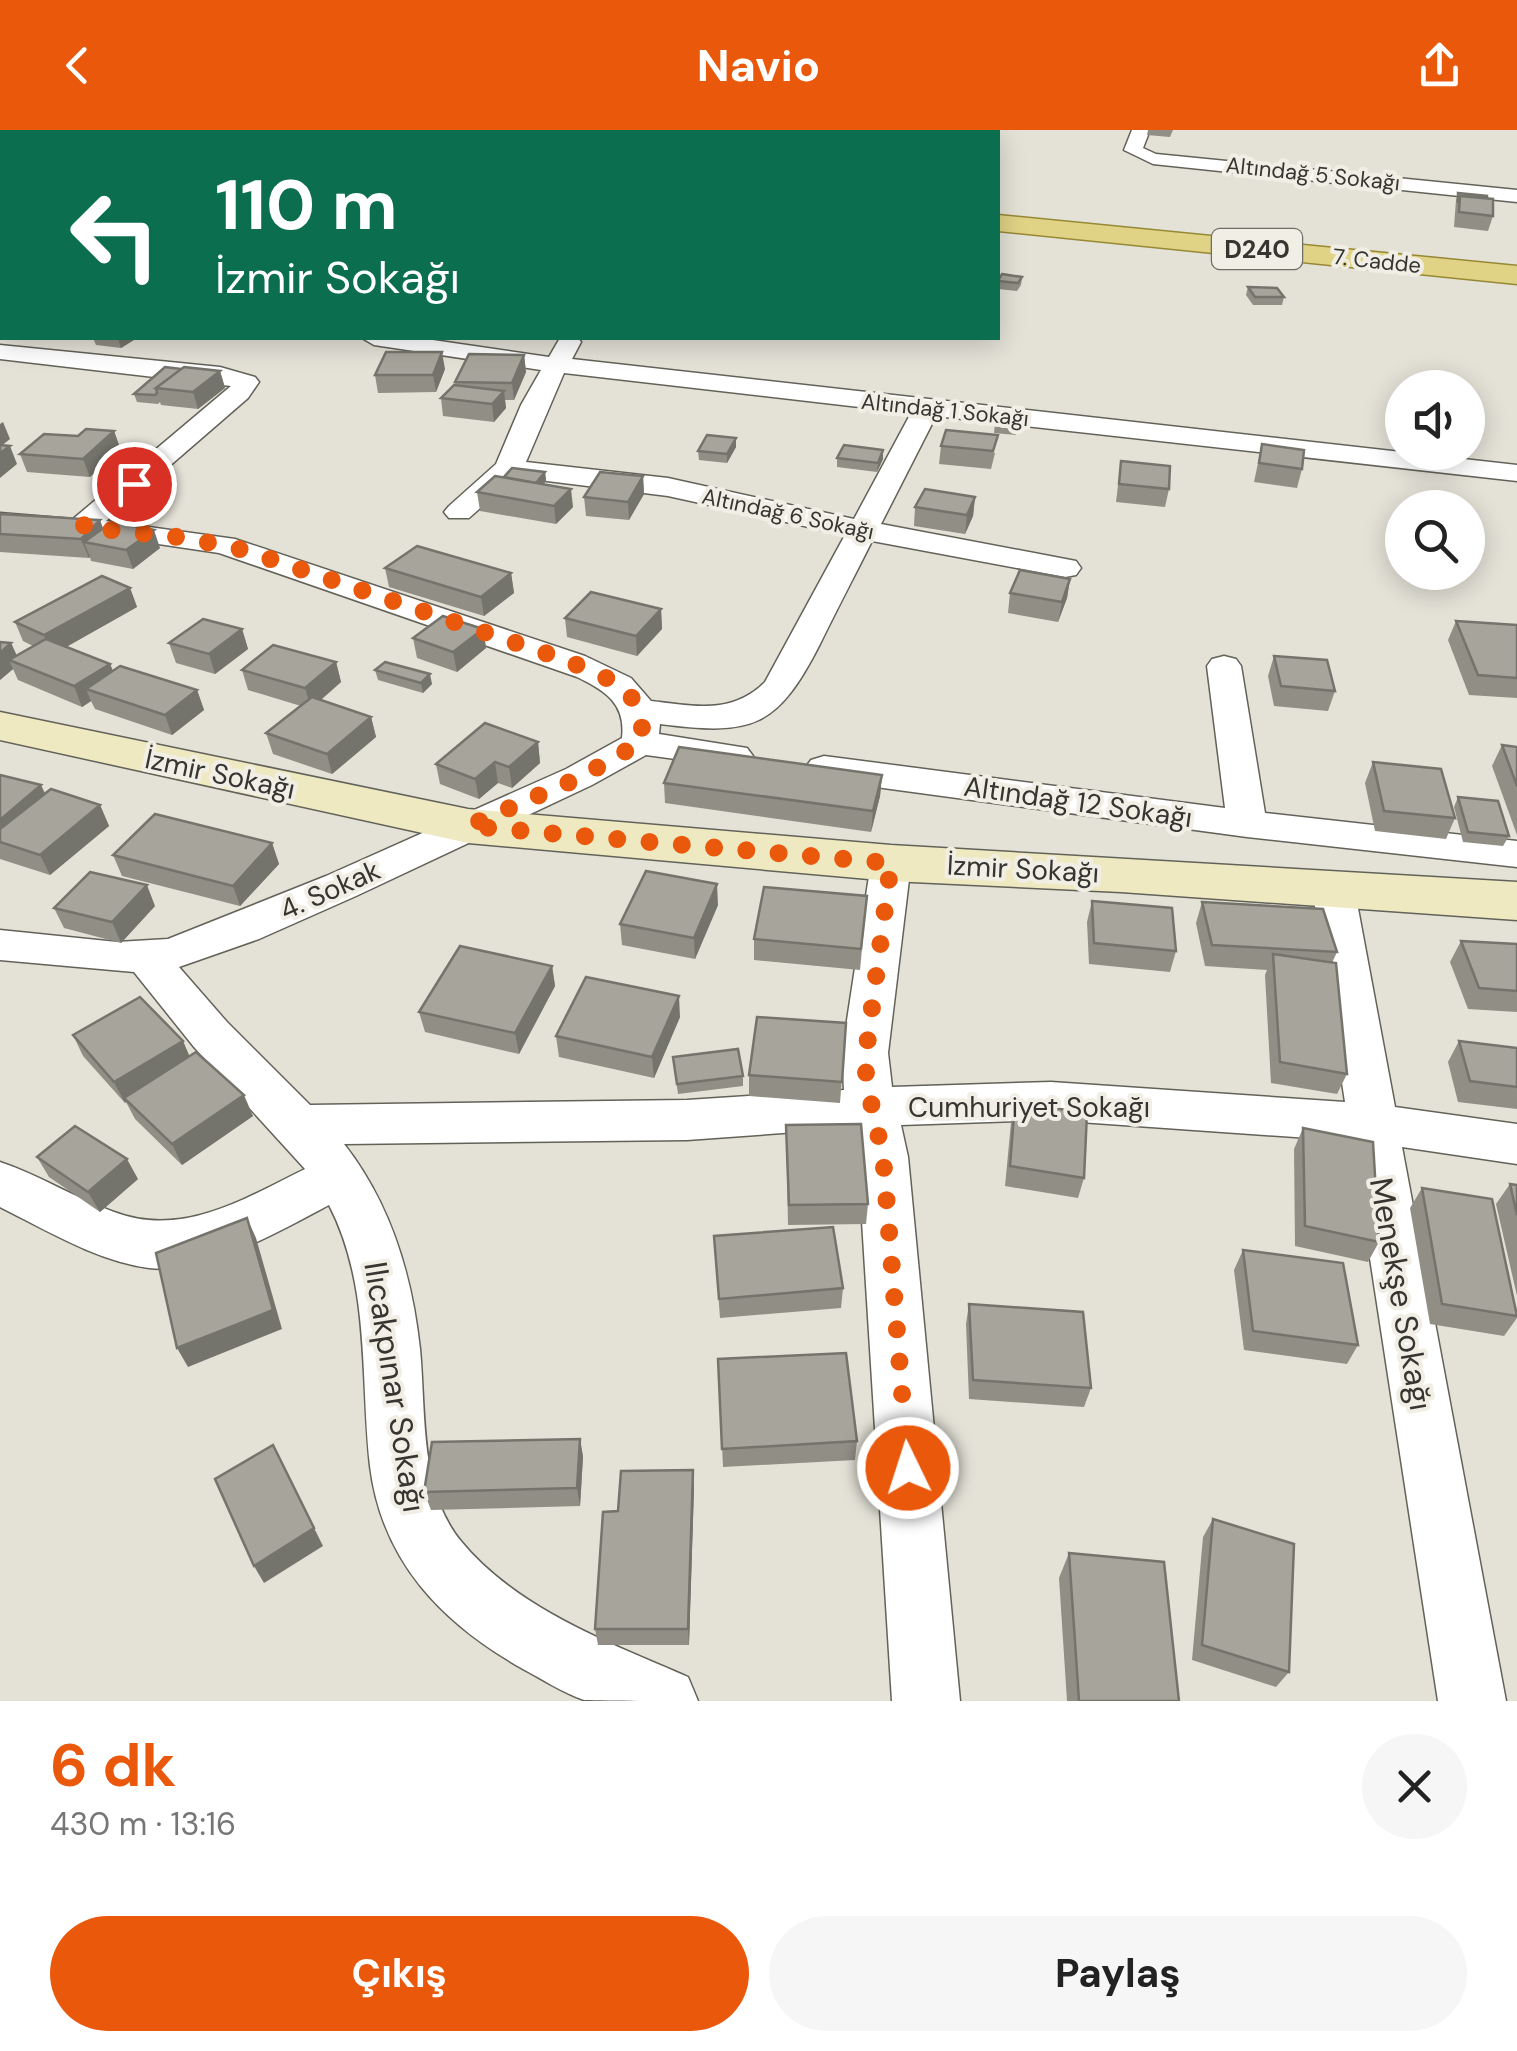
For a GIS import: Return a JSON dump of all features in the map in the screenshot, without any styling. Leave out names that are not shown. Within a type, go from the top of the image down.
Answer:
[{"type":"main road","name":"7. Cadde","points":[[1000,223],[1517,275]]},
{"type":"street","name":"Altındağ 5 Sokağı","points":[[1141,130],[1133,150],[1153,159],[1517,196]]},
{"type":"street","name":"Altındağ 1 Sokağı","points":[[387,340],[556,366],[1517,473]]},
{"type":"street","points":[[458,512],[510,468],[570,340]]},
{"type":"street","points":[[0,352],[220,375],[246,382],[240,393],[82,527]]},
{"type":"street","points":[[0,522],[187,538],[264,556],[557,657],[632,696],[641,727],[752,712],[767,704],[927,408]]},
{"type":"street","name":"Altındağ 6 Sokağı","points":[[510,468],[668,487],[863,530],[1066,568]]},
{"type":"street","points":[[1224,666],[1247,824]]},
{"type":"street","name":"İzmir Sokağı","points":[[0,726],[468,826],[891,863],[1517,901]]},
{"type":"street","name":"Altındağ 12 Sokağı","points":[[641,727],[783,762],[1247,824],[1517,854]]},
{"type":"street","name":"4. Sokak","points":[[0,944],[148,958],[244,928],[595,770],[641,727]]},
{"type":"street","points":[[891,863],[866,1053],[872,1110],[883,1156],[926,1701]]},
{"type":"street","name":"Menekşe Sokağı","points":[[1333,887],[1472,1701]]},
{"type":"street","name":"Ilıcakpınar Sokağı","points":[[148,958],[186,1009],[300,1126],[338,1176],[376,1254],[390,1314],[406,1491],[419,1533],[455,1584],[578,1663],[664,1701]]},
{"type":"street","name":"Cumhuriyet Sokağı","points":[[300,1126],[688,1120],[956,1102],[1052,1102],[1372,1123],[1517,1144]]},
{"type":"street","points":[[0,1183],[108,1233],[154,1246],[193,1240],[241,1223],[338,1176]]},
{"type":"building","points":[[1458,193],[1487,198],[1460,196],[1458,203]]},
{"type":"building","points":[[1460,196],[1493,199],[1493,216],[1459,212]]},
{"type":"building","points":[[1002,274],[1022,277],[1018,283],[1000,281]]},
{"type":"building","points":[[1248,287],[1277,288],[1284,297],[1255,297]]},
{"type":"building","points":[[386,352],[442,352],[433,375],[375,375]]},
{"type":"building","points":[[469,354],[524,355],[512,383],[455,382]]},
{"type":"building","points":[[165,367],[182,369],[156,388],[155,395],[134,394]]},
{"type":"building","points":[[184,367],[220,371],[193,392],[156,388]]},
{"type":"building","points":[[454,385],[504,391],[492,404],[441,398]]},
{"type":"building","points":[[998,413],[1021,415],[1017,426],[995,424]]},
{"type":"building","points":[[86,429],[114,431],[83,459],[20,454],[44,434],[78,436]]},
{"type":"building","points":[[946,430],[998,435],[993,451],[941,446]]},
{"type":"building","points":[[707,435],[736,438],[727,454],[698,451]]},
{"type":"building","points":[[1262,444],[1304,450],[1302,469],[1259,463]]},
{"type":"building","points":[[844,445],[883,450],[878,463],[837,458]]},
{"type":"building","points":[[1121,461],[1170,466],[1169,489],[1119,484]]},
{"type":"building","points":[[512,468],[545,472],[536,483],[504,477]]},
{"type":"building","points":[[600,472],[643,476],[628,502],[584,497]]},
{"type":"building","points":[[495,476],[571,489],[554,506],[477,492]]},
{"type":"building","points":[[925,489],[975,497],[967,515],[915,507]]},
{"type":"building","points":[[0,514],[100,520],[81,539],[0,534]]},
{"type":"building","points":[[112,522],[154,530],[126,550],[84,542]]},
{"type":"building","points":[[417,546],[511,573],[481,597],[385,568]]},
{"type":"building","points":[[1020,570],[1070,579],[1062,602],[1010,593]]},
{"type":"building","points":[[102,576],[130,588],[44,635],[15,622]]},
{"type":"building","points":[[591,592],[661,609],[636,636],[565,618]]},
{"type":"building","points":[[443,616],[483,629],[453,652],[413,638]]},
{"type":"building","points":[[203,619],[242,629],[209,654],[169,643]]},
{"type":"building","points":[[1456,621],[1517,625],[1517,678],[1478,675]]},
{"type":"building","points":[[46,639],[110,664],[74,686],[9,660]]},
{"type":"building","points":[[273,645],[336,662],[305,688],[242,670]]},
{"type":"building","points":[[1274,656],[1327,660],[1335,691],[1281,686]]},
{"type":"building","points":[[385,662],[430,674],[421,683],[375,670]]},
{"type":"building","points":[[120,666],[197,690],[165,715],[86,689]]},
{"type":"building","points":[[312,697],[371,717],[327,754],[266,733]]},
{"type":"building","points":[[485,723],[538,742],[509,767],[495,762],[475,779],[436,764]]},
{"type":"building","points":[[1502,745],[1517,747],[1517,786]]},
{"type":"building","points":[[679,747],[882,775],[873,811],[664,783]]},
{"type":"building","points":[[1373,762],[1441,769],[1455,818],[1384,811]]},
{"type":"building","points":[[0,775],[41,785],[0,820]]},
{"type":"building","points":[[51,789],[100,805],[40,855],[0,842],[0,829]]},
{"type":"building","points":[[1458,797],[1498,801],[1509,836],[1468,832]]},
{"type":"building","points":[[155,814],[272,843],[233,886],[113,855]]},
{"type":"building","points":[[646,871],[717,884],[694,938],[620,924]]},
{"type":"building","points":[[90,872],[147,885],[112,922],[54,908]]},
{"type":"building","points":[[764,887],[867,896],[861,949],[754,939]]},
{"type":"building","points":[[1092,901],[1172,908],[1176,951],[1094,943]]},
{"type":"building","points":[[1202,902],[1323,909],[1337,952],[1212,945]]},
{"type":"building","points":[[1461,941],[1517,944],[1517,991],[1479,988]]},
{"type":"building","points":[[460,946],[552,966],[515,1033],[419,1012]]},
{"type":"building","points":[[1273,954],[1336,963],[1347,1074],[1280,1062]]},
{"type":"building","points":[[586,977],[679,996],[652,1057],[556,1036]]},
{"type":"building","points":[[140,997],[183,1041],[114,1082],[73,1035]]},
{"type":"building","points":[[757,1017],[846,1023],[842,1082],[749,1075]]},
{"type":"building","points":[[1459,1041],[1517,1048],[1517,1087],[1470,1081]]},
{"type":"building","points":[[738,1049],[743,1076],[677,1084],[673,1057]]},
{"type":"building","points":[[196,1052],[244,1095],[172,1144],[124,1098]]},
{"type":"building","points":[[1015,1102],[1087,1113],[1084,1178],[1010,1166]]},
{"type":"building","points":[[861,1124],[868,1204],[789,1205],[786,1125]]},
{"type":"building","points":[[75,1126],[127,1159],[88,1192],[37,1157]]},
{"type":"building","points":[[1303,1128],[1373,1142],[1379,1242],[1305,1226]]},
{"type":"building","points":[[1510,1184],[1517,1185],[1517,1215]]},
{"type":"building","points":[[1422,1188],[1492,1199],[1517,1316],[1442,1304]]},
{"type":"building","points":[[247,1218],[273,1310],[177,1348],[156,1253]]},
{"type":"building","points":[[833,1227],[843,1288],[719,1299],[714,1236]]},
{"type":"building","points":[[1243,1250],[1343,1263],[1358,1345],[1253,1331]]},
{"type":"building","points":[[969,1304],[1083,1312],[1091,1388],[973,1380]]},
{"type":"building","points":[[846,1353],[857,1441],[722,1449],[718,1359]]},
{"type":"building","points":[[580,1439],[577,1488],[424,1492],[432,1442]]},
{"type":"building","points":[[273,1445],[314,1528],[254,1566],[215,1479]]},
{"type":"building","points":[[693,1470],[688,1629],[595,1629],[603,1512],[618,1511],[621,1471]]},
{"type":"building","points":[[1213,1519],[1294,1544],[1289,1672],[1202,1645]]},
{"type":"building","points":[[1069,1553],[1164,1562],[1179,1701],[1079,1701]]},
{"type":"route","points":[[134,484],[82,527],[187,538],[264,556],[557,657],[632,696],[642,711],[640,743],[579,778],[468,826],[616,842],[891,863],[866,1053],[866,1080],[883,1156],[908,1468]]}]
